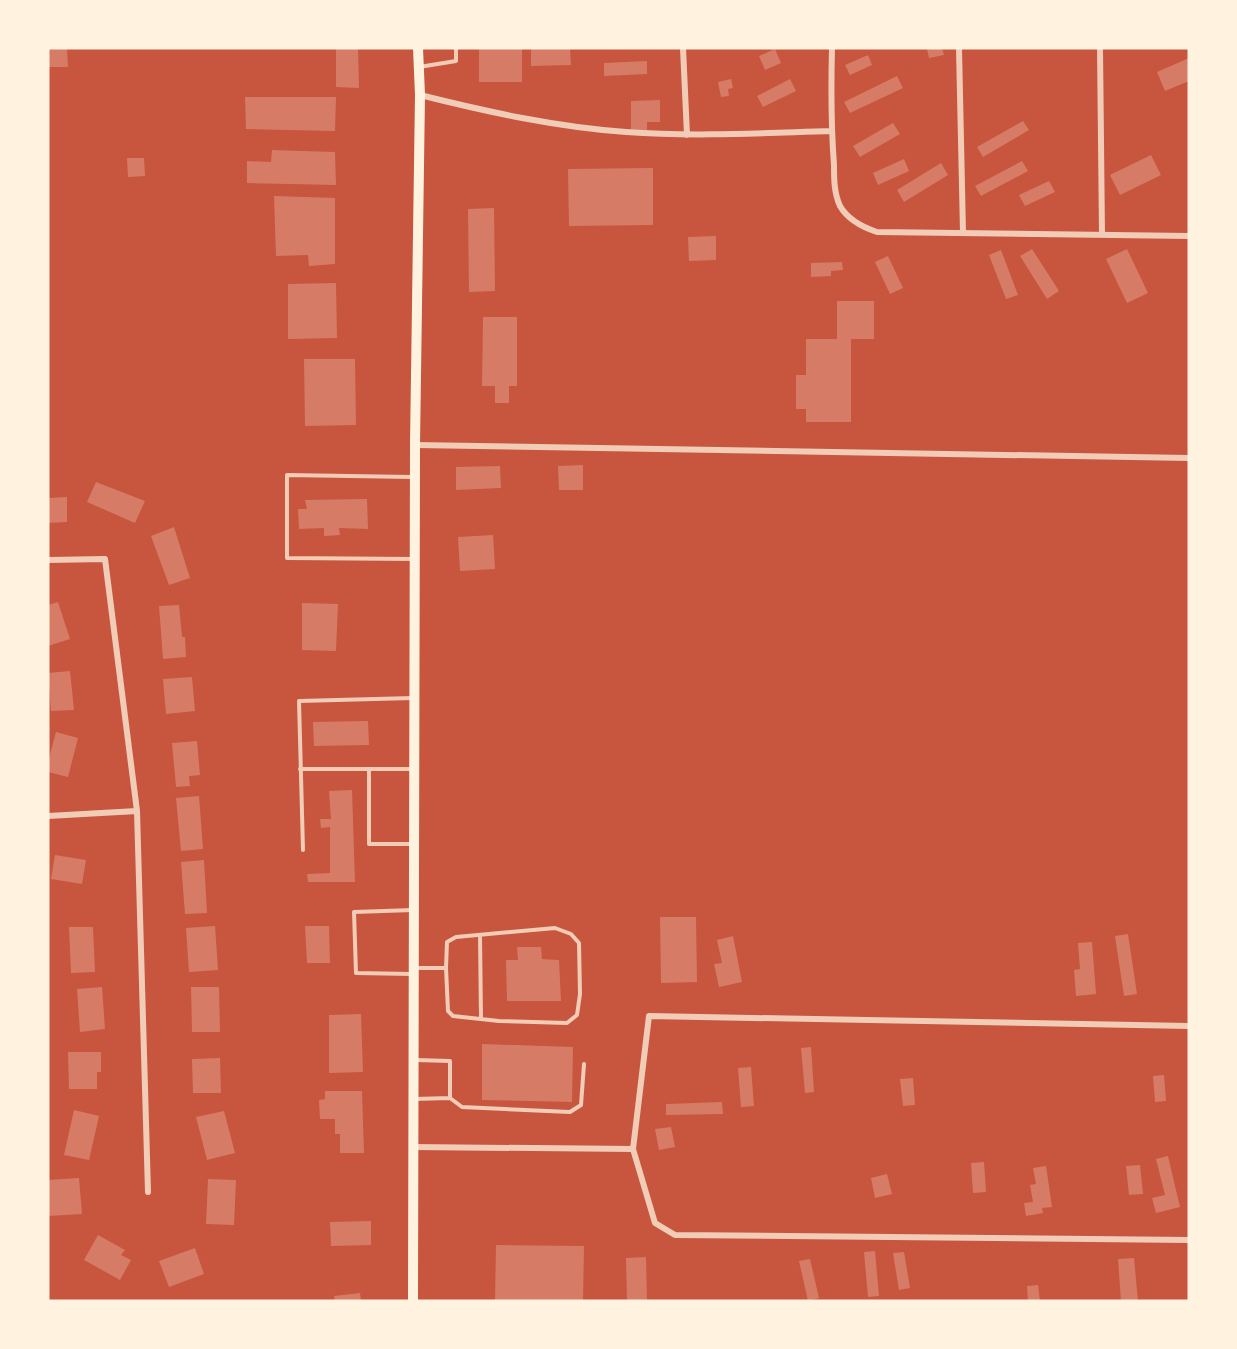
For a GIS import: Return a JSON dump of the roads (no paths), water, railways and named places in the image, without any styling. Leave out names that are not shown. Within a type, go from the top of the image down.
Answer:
[{"type":"main road","points":[[413,1301],[414,559],[420,95],[418,48]]},
{"type":"street","points":[[683,48],[687,135]]},
{"type":"street","points":[[831,48],[831,131],[836,193],[841,207],[851,219],[863,227],[877,232],[1189,236]]},
{"type":"street","points":[[959,48],[963,233]]},
{"type":"street","points":[[1100,48],[1102,235]]},
{"type":"street","points":[[420,95],[494,113],[549,123],[624,132],[687,135],[831,131]]},
{"type":"street","points":[[415,445],[1189,458]]},
{"type":"street","points":[[48,560],[105,559],[137,810],[148,1192]]},
{"type":"street","points":[[48,816],[137,810]]},
{"type":"street","points":[[1189,1026],[649,1016],[633,1149],[655,1223],[675,1235],[1189,1240]]},
{"type":"street","points":[[412,1147],[633,1149]]},
{"type":"lane","points":[[419,67],[456,61],[456,48]]},
{"type":"lane","points":[[414,559],[287,558],[287,476],[415,477]]},
{"type":"lane","points":[[303,850],[299,701],[414,698]]},
{"type":"lane","points":[[369,769],[369,844],[414,844]]},
{"type":"lane","points":[[300,770],[414,769]]},
{"type":"lane","points":[[413,910],[354,912],[356,973],[446,968]]},
{"type":"lane","points":[[555,928],[571,934],[579,943],[580,994],[577,1015],[567,1023],[453,1016],[448,1011],[447,942],[456,937],[480,935],[555,928]]},
{"type":"lane","points":[[480,935],[481,1019]]},
{"type":"lane","points":[[413,1060],[450,1061],[450,1098]]},
{"type":"lane","points":[[413,1099],[450,1098],[462,1107],[570,1112],[581,1105],[584,1064]]}]
